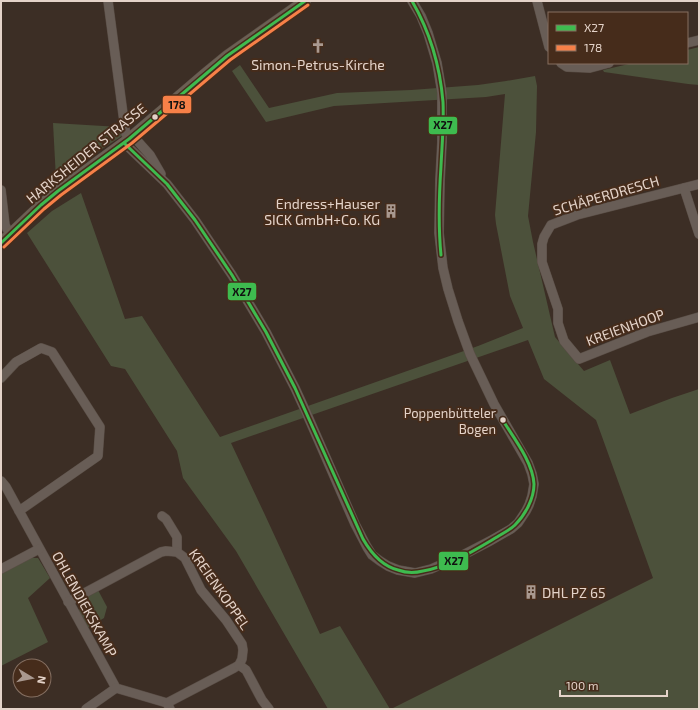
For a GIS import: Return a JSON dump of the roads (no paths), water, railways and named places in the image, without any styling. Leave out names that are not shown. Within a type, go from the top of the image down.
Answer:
[{"type":"main road","name":"HARKSHEIDER STRASSE","points":[[1,243],[41,206],[128,139],[227,56],[305,1]]},
{"type":"street","points":[[108,1],[125,128],[128,139],[150,155],[166,182],[214,247],[266,332],[306,412],[355,524],[372,555],[380,562],[398,570],[420,572],[441,565],[463,555],[511,529],[518,523],[526,511],[532,496],[534,484],[532,474],[526,460],[494,404],[470,354],[448,289],[442,262],[439,233],[442,92],[437,63],[428,33],[421,16],[412,1]]},
{"type":"street","points":[[537,1],[548,43]]},
{"type":"street","points":[[688,43],[699,40]]},
{"type":"street","points":[[562,64],[567,67],[590,68],[605,64]]},
{"type":"street","name":"SCHÄPERDRESCH","points":[[558,323],[558,309],[542,262],[542,244],[551,225],[577,215],[699,184]]},
{"type":"street","points":[[684,188],[699,234]]},
{"type":"street","points":[[1,190],[5,225],[11,234]]},
{"type":"street","name":"KREIENHOOP","points":[[558,323],[564,341],[579,359],[647,332],[699,317]]},
{"type":"street","points":[[1,378],[16,362],[41,348],[52,352],[100,427],[98,456],[19,511]]},
{"type":"street","name":"OHLENDIEKSKAMP","points":[[1,481],[6,487],[116,688]]},
{"type":"street","name":"KREIENKOPPEL","points":[[162,516],[166,519],[177,537],[177,552]]},
{"type":"street","points":[[1,569],[39,549]]},
{"type":"street","name":"KREIENKOPPEL","points":[[68,602],[161,552],[177,552],[185,558],[202,590],[226,620],[242,644],[242,659],[239,664]]},
{"type":"street","points":[[86,709],[116,688],[168,706],[239,664],[246,670],[268,709]]},
{"type":"place","name":"Simon-Petrus-Kirche","points":[[318,46]]},
{"type":"place","name":"Endress+Hauser SICK GmbH+Co. KG","points":[[391,211]]},
{"type":"place","name":"Poppenbütteler Bogen","points":[[503,420]]},
{"type":"place","name":"DHL PZ 65","points":[[531,592]]}]
